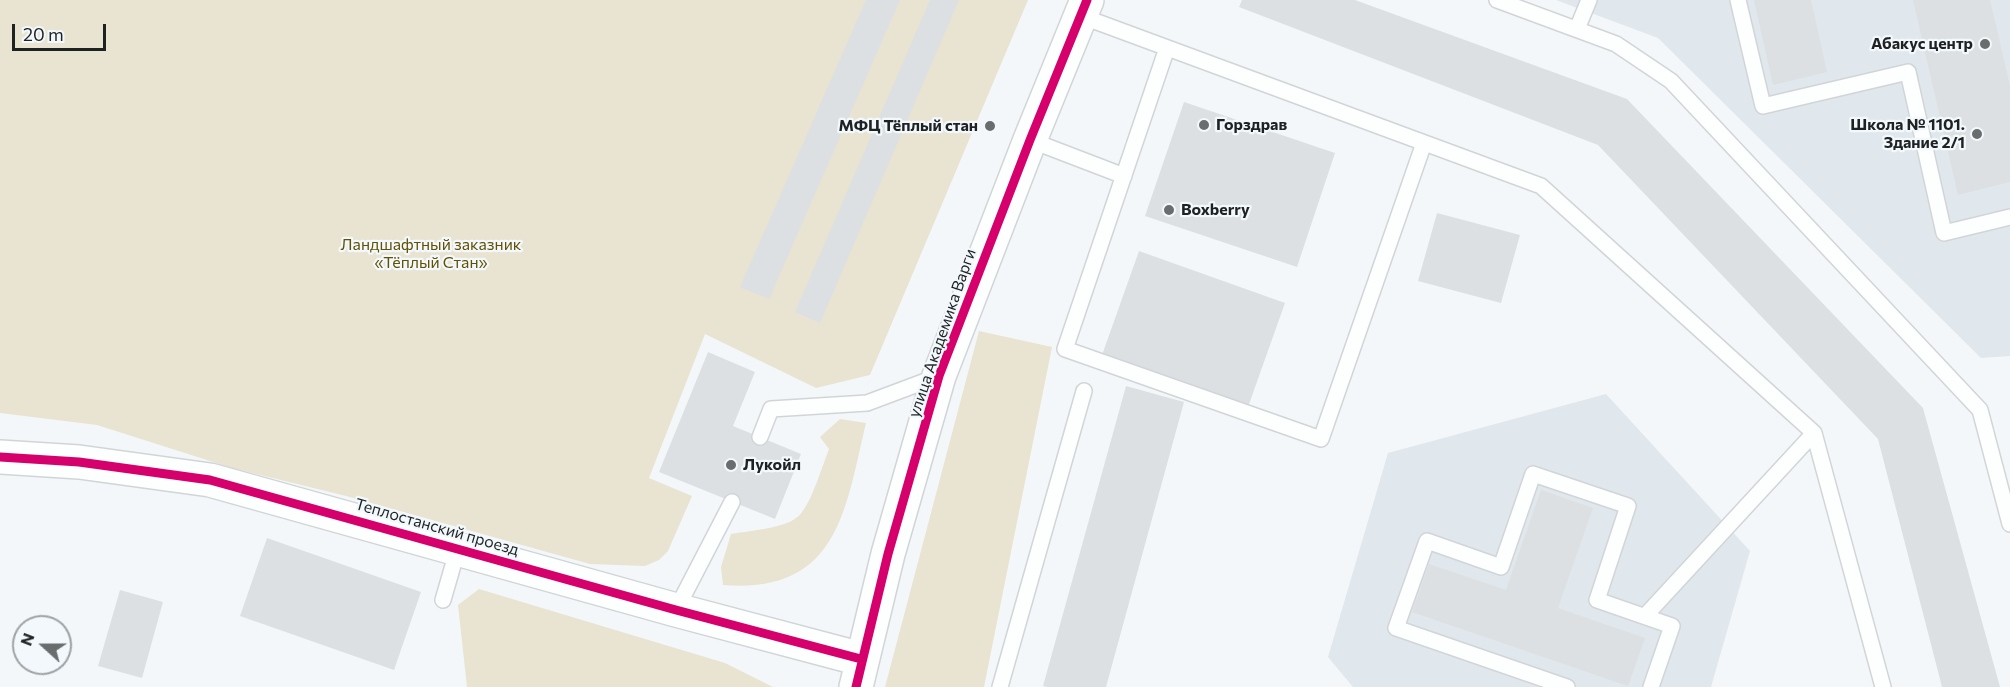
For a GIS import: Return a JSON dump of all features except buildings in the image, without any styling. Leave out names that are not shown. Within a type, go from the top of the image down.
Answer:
[{"type":"street","name":"улица Академика Варги","points":[[858,673],[888,554],[939,376],[1030,140],[1084,8]]},
{"type":"street","name":"Теплостанский проезд","points":[[0,457],[79,462],[210,480],[676,610],[858,673]]},
{"type":"lane","points":[[1497,0],[1616,44],[1671,81],[1980,410],[2010,524]]},
{"type":"lane","points":[[1577,29],[1589,0]]},
{"type":"lane","points":[[1738,0],[1763,106],[1908,72],[1944,232],[2010,217]]},
{"type":"lane","points":[[1084,8],[1167,48],[1541,186],[1815,433],[1883,687]]},
{"type":"lane","points":[[1167,48],[1065,349],[1321,438],[1424,143]]},
{"type":"lane","points":[[1030,140],[1124,176]]},
{"type":"lane","points":[[759,437],[771,409],[867,403],[939,376]]},
{"type":"lane","points":[[1000,687],[1084,391]]},
{"type":"lane","points":[[1645,616],[1815,433]]},
{"type":"lane","points":[[1567,687],[1396,628],[1426,541],[1501,567],[1533,474],[1628,506],[1597,600],[1672,626],[1651,687]]},
{"type":"lane","points":[[676,610],[732,502]]},
{"type":"lane","points":[[443,600],[458,548]]},
{"type":"shaded area","points":[[1556,0],[2010,0],[2010,356],[1981,358],[1658,38]]},
{"type":"shaded area","points":[[1606,394],[1750,551],[1711,687],[1353,687],[1328,657],[1388,453]]},
{"type":"green space","name":"Ландшафтный заказник «Тёплый Стан»","points":[[0,0],[1028,0],[870,375],[816,388],[705,334],[649,478],[692,496],[668,551],[659,560],[645,566],[590,564],[346,496],[232,468],[97,425],[0,413]]},
{"type":"green space","points":[[979,331],[1052,347],[984,687],[885,687]]},
{"type":"green space","points":[[840,419],[866,423],[851,487],[842,515],[830,540],[813,561],[791,576],[761,584],[723,585],[721,567],[731,534],[783,524],[801,513],[811,497],[829,449],[820,437]]},
{"type":"green space","points":[[479,589],[725,663],[773,687],[467,687],[458,605]]},
{"type":"cycle path","points":[[856,687],[888,554],[939,376],[1087,0]]},
{"type":"cycle path","points":[[0,457],[79,462],[210,480],[676,610],[861,659]]},
{"type":"place","name":"Абакус центр","points":[[1985,44]]},
{"type":"place","name":"Горздрав","points":[[1204,125]]},
{"type":"place","name":"МФЦ Тёплый стан","points":[[990,126]]},
{"type":"place","name":"Школа № 1101. Здание 2/1","points":[[1977,134]]},
{"type":"place","name":"Boxberry","points":[[1169,210]]},
{"type":"place","name":"Лукойл","points":[[731,465]]}]
